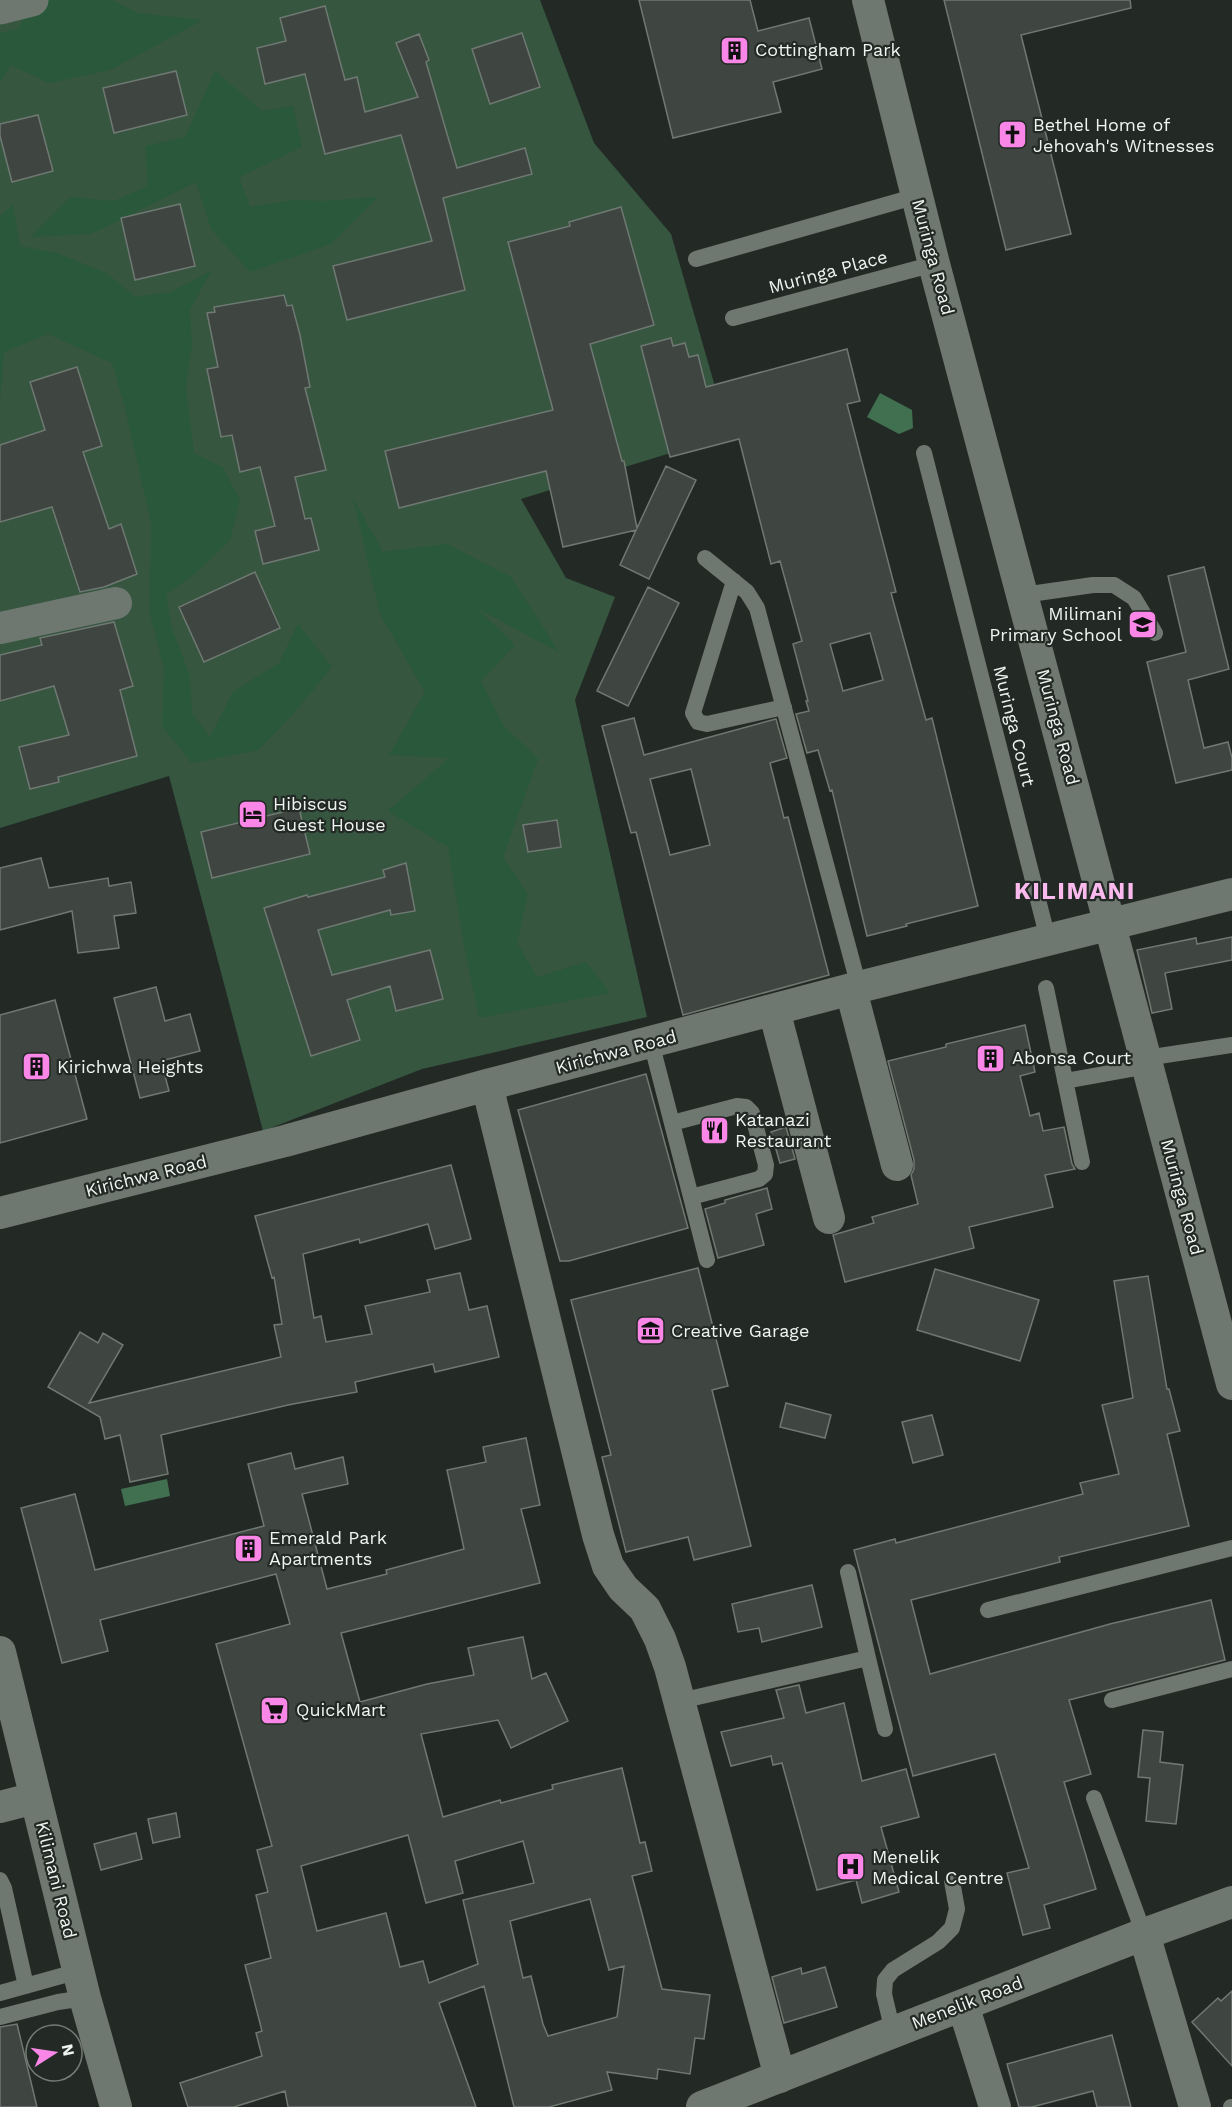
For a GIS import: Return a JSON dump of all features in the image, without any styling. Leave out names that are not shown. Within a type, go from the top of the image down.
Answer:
[{"type":"street","points":[[0,8],[32,0]]},
{"type":"street","name":"Muringa Road","points":[[868,0],[934,264],[1232,1384]]},
{"type":"street","points":[[0,628],[116,603]]},
{"type":"street","name":"Kirichwa Road","points":[[0,1213],[285,1141],[487,1085],[1048,939],[1232,894]]},
{"type":"street","points":[[855,989],[897,1165]]},
{"type":"street","points":[[774,1010],[829,1218]]},
{"type":"street","points":[[487,1085],[598,1535],[609,1566],[623,1588],[645,1609],[660,1639],[680,1701],[780,2077]]},
{"type":"street","name":"Kilimani Road","points":[[0,1652],[82,1984],[116,2107]]},
{"type":"street","points":[[0,1807],[35,1798]]},
{"type":"street","name":"Menelik Road","points":[[702,2107],[1144,1934],[1232,1902]]},
{"type":"street","points":[[1144,1934],[1195,2107]]},
{"type":"street","points":[[963,2005],[995,2107]]},
{"type":"lane","points":[[696,259],[917,196]]},
{"type":"lane","name":"Muringa Place","points":[[733,318],[934,264]]},
{"type":"lane","name":"Muringa Court","points":[[924,453],[1048,939]]},
{"type":"lane","points":[[705,558],[747,592],[757,608],[855,989]]},
{"type":"lane","points":[[735,581],[693,713],[698,722],[706,724],[784,707]]},
{"type":"lane","points":[[1023,595],[1093,585],[1114,585],[1134,598],[1155,633]]},
{"type":"lane","points":[[1046,988],[1082,1162]]},
{"type":"lane","points":[[651,1042],[707,1260]]},
{"type":"lane","points":[[1065,1081],[1232,1045]]},
{"type":"lane","points":[[672,1123],[737,1106],[746,1107],[752,1113],[766,1165],[765,1174],[759,1179],[691,1197]]},
{"type":"lane","points":[[988,1610],[1232,1548]]},
{"type":"lane","points":[[848,1572],[885,1730]]},
{"type":"lane","points":[[680,1701],[868,1658]]},
{"type":"lane","points":[[1112,1700],[1232,1669]]},
{"type":"lane","points":[[1094,1798],[1144,1934]]},
{"type":"lane","points":[[0,1880],[4,1888],[26,1986]]},
{"type":"lane","points":[[893,2032],[884,1994],[885,1980],[893,1970],[938,1942],[952,1928],[957,1909],[952,1881]]},
{"type":"lane","points":[[0,1993],[26,1986],[82,1984]]},
{"type":"lane","points":[[0,2017],[58,2002],[82,1984]]},
{"type":"shaded area","points":[[0,0],[540,0],[594,143],[671,234],[729,435],[521,499],[566,578],[615,597],[575,700],[647,1017],[422,1069],[263,1131],[169,776],[0,828]]},
{"type":"shaded area","points":[[33,0],[112,0],[138,13],[203,20],[110,70],[49,83],[11,65],[0,82],[0,33],[18,29]]},
{"type":"shaded area","points":[[215,71],[262,111],[293,106],[302,147],[239,177],[250,207],[293,200],[322,201],[378,197],[331,244],[250,272],[211,229],[196,182],[91,234],[30,237],[70,197],[114,201],[148,186],[145,146],[185,137]]},
{"type":"shaded area","points":[[13,205],[20,246],[57,253],[106,273],[136,297],[171,292],[211,271],[190,310],[192,345],[186,387],[194,453],[223,468],[240,500],[230,540],[197,572],[166,595],[172,629],[190,676],[192,713],[210,737],[233,692],[279,663],[298,624],[332,667],[292,715],[258,750],[192,763],[162,726],[164,669],[150,614],[151,522],[124,404],[112,363],[48,334],[4,352],[0,400],[0,216]]},
{"type":"shaded area","points":[[880,393],[912,410],[913,428],[899,434],[867,417]]},
{"type":"shaded area","points":[[353,498],[383,552],[447,544],[511,577],[559,652],[477,608],[515,645],[481,681],[503,725],[538,759],[503,857],[528,894],[517,943],[537,977],[586,962],[610,993],[479,1018],[448,847],[388,811],[449,758],[389,755],[425,692],[380,614]]},
{"type":"shaded area","points":[[167,1479],[170,1496],[125,1506],[121,1489]]},
{"type":"building","name":"Cottingham Park","points":[[639,0],[750,0],[758,31],[809,18],[822,69],[773,82],[781,112],[673,138]]},
{"type":"building","name":"Bethel Home of Jehovah's Witnesses","points":[[944,0],[1130,0],[1131,8],[1021,35],[1071,234],[1006,250]]},
{"type":"building","points":[[325,6],[345,80],[357,77],[365,112],[418,97],[396,43],[419,34],[429,60],[426,62],[457,168],[525,148],[532,174],[443,198],[465,290],[347,320],[333,266],[432,241],[401,135],[325,154],[305,74],[265,84],[257,48],[286,41],[280,18]]},
{"type":"building","points":[[522,33],[540,87],[490,104],[472,49]]},
{"type":"building","points":[[176,71],[187,115],[114,133],[103,88]]},
{"type":"building","points":[[38,115],[53,171],[12,182],[0,136],[0,124]]},
{"type":"building","points":[[180,204],[195,266],[135,280],[121,218]]},
{"type":"building","points":[[621,207],[654,325],[590,344],[622,461],[624,461],[637,528],[666,466],[696,480],[649,579],[620,565],[636,530],[563,547],[546,471],[399,508],[385,451],[553,410],[508,242],[570,226],[569,222]]},
{"type":"building","points":[[284,295],[287,306],[292,305],[300,335],[310,387],[305,388],[326,470],[295,477],[305,519],[311,518],[319,550],[263,564],[255,531],[275,526],[260,467],[240,472],[232,435],[221,437],[207,369],[218,367],[207,313],[215,312],[214,307]]},
{"type":"building","points":[[671,338],[673,346],[685,343],[689,357],[698,355],[706,387],[847,349],[860,401],[847,404],[896,592],[891,593],[926,720],[932,718],[978,906],[867,936],[832,790],[830,791],[818,750],[807,753],[796,714],[809,711],[793,644],[802,641],[780,561],[771,564],[739,439],[670,457],[641,346]],"holes":[[[870,633],[883,680],[843,691],[830,644]]]},
{"type":"building","points":[[77,367],[102,446],[83,452],[109,529],[121,524],[137,574],[104,587],[80,592],[52,507],[0,522],[0,445],[45,430],[30,382]]},
{"type":"building","points":[[1204,567],[1229,669],[1188,680],[1204,748],[1228,742],[1232,770],[1176,783],[1147,662],[1186,652],[1168,576]]},
{"type":"building","points":[[255,572],[280,628],[204,662],[179,607]]},
{"type":"building","points":[[648,587],[679,603],[628,706],[597,691]]},
{"type":"building","points":[[114,622],[133,686],[120,690],[137,756],[58,777],[59,782],[30,789],[19,747],[69,735],[54,686],[0,701],[0,655],[42,645],[40,638]]},
{"type":"building","points":[[634,718],[644,755],[776,719],[787,758],[770,763],[784,818],[788,817],[829,975],[683,1015],[636,832],[631,833],[602,726]],"holes":[[[691,769],[710,845],[670,855],[650,779]]]},
{"type":"building","name":"Hibiscus Guest House","points":[[299,808],[310,854],[212,878],[201,832]]},
{"type":"building","points":[[557,820],[561,847],[528,852],[523,825]]},
{"type":"building","points":[[41,858],[49,888],[108,878],[109,886],[131,882],[136,913],[114,916],[119,948],[78,953],[72,911],[0,930],[0,868]]},
{"type":"building","points":[[406,863],[415,911],[391,915],[390,910],[318,930],[332,975],[430,950],[443,999],[396,1011],[390,986],[347,1000],[360,1040],[311,1056],[264,908],[307,895],[308,897],[385,877],[383,870]]},
{"type":"building","points":[[1232,937],[1232,960],[1165,973],[1172,1009],[1152,1013],[1137,950],[1196,938],[1197,944]]},
{"type":"building","points":[[156,987],[165,1021],[190,1014],[200,1051],[161,1061],[169,1091],[140,1098],[114,998]]},
{"type":"building","name":"Kirichwa Heights","points":[[55,1000],[87,1119],[0,1143],[0,1015]]},
{"type":"building","points":[[1025,1025],[1035,1072],[1020,1076],[1030,1116],[1039,1113],[1043,1131],[1064,1127],[1075,1169],[1045,1175],[1053,1207],[969,1227],[974,1248],[845,1282],[833,1235],[874,1223],[872,1217],[918,1204],[911,1175],[914,1160],[888,1061]]},
{"type":"building","points":[[646,1074],[688,1228],[569,1261],[560,1261],[518,1110]]},
{"type":"building","points":[[786,1127],[795,1159],[780,1163],[771,1132]]},
{"type":"building","points":[[451,1165],[471,1239],[435,1249],[428,1224],[360,1243],[359,1239],[303,1254],[314,1318],[321,1316],[326,1342],[372,1334],[365,1306],[430,1292],[427,1280],[460,1273],[469,1310],[487,1306],[499,1357],[435,1372],[433,1364],[355,1382],[357,1392],[288,1405],[161,1435],[168,1474],[130,1482],[120,1435],[105,1439],[100,1417],[48,1387],[80,1332],[98,1343],[103,1333],[123,1345],[89,1403],[281,1357],[274,1325],[282,1324],[274,1277],[272,1278],[255,1216]]},
{"type":"building","points":[[767,1188],[772,1209],[756,1214],[764,1245],[718,1258],[705,1209],[725,1203],[725,1200]]},
{"type":"building","points":[[698,1268],[728,1386],[712,1390],[751,1546],[694,1560],[688,1537],[626,1552],[602,1457],[611,1455],[571,1300]]},
{"type":"building","points":[[935,1269],[1039,1300],[1020,1361],[917,1330]]},
{"type":"building","points":[[1148,1276],[1167,1389],[1169,1389],[1180,1431],[1167,1434],[1189,1526],[1059,1557],[1060,1562],[911,1600],[930,1674],[1110,1624],[1211,1600],[1225,1660],[1069,1700],[1091,1774],[1064,1782],[1096,1889],[1044,1905],[1050,1928],[1023,1935],[1007,1873],[1029,1868],[995,1754],[913,1776],[854,1550],[895,1539],[896,1543],[1083,1494],[1080,1483],[1119,1474],[1102,1405],[1133,1398],[1114,1281]]},
{"type":"building","points":[[786,1403],[831,1415],[825,1438],[780,1427]]},
{"type":"building","points":[[932,1415],[943,1455],[913,1463],[902,1422]]},
{"type":"building","points":[[526,1438],[540,1505],[521,1509],[540,1583],[341,1633],[360,1702],[427,1684],[474,1675],[468,1648],[523,1637],[532,1679],[546,1673],[568,1721],[511,1748],[498,1720],[421,1734],[443,1817],[500,1800],[501,1803],[553,1789],[552,1785],[622,1768],[640,1843],[645,1842],[652,1871],[632,1876],[662,1989],[710,1995],[704,2039],[695,2038],[690,2074],[658,2069],[657,2079],[607,2072],[612,2090],[549,2107],[514,2107],[484,1986],[439,2003],[476,2107],[288,2107],[285,2091],[234,2107],[188,2107],[180,2083],[262,2056],[256,2033],[262,2031],[245,1965],[271,1958],[256,1895],[268,1892],[257,1850],[272,1846],[216,1644],[290,1624],[276,1574],[100,1620],[108,1651],[62,1663],[21,1508],[75,1494],[95,1570],[264,1526],[248,1464],[291,1453],[295,1469],[343,1457],[348,1484],[302,1494],[327,1589],[387,1574],[386,1570],[464,1549],[447,1470],[486,1462],[483,1447]],"holes":[[[408,1835],[426,1903],[463,1893],[455,1861],[523,1841],[534,1883],[463,1900],[478,1964],[429,1983],[423,1961],[400,1967],[386,1913],[317,1931],[301,1866]],[[590,1899],[609,1970],[624,1966],[617,2017],[548,2036],[531,1976],[523,1978],[510,1921]]]},
{"type":"building","points":[[812,1585],[822,1627],[762,1642],[759,1628],[738,1632],[732,1604]]},
{"type":"building","points":[[799,1685],[806,1713],[844,1703],[862,1781],[906,1769],[919,1817],[881,1827],[899,1892],[862,1903],[856,1880],[817,1890],[782,1763],[773,1765],[771,1756],[731,1766],[721,1732],[784,1718],[776,1690]]},
{"type":"building","points":[[1143,1730],[1163,1732],[1160,1762],[1183,1765],[1176,1824],[1146,1821],[1150,1778],[1138,1777]]},
{"type":"building","points":[[176,1813],[180,1837],[153,1843],[148,1819]]},
{"type":"building","points":[[136,1833],[142,1859],[101,1870],[94,1844]]},
{"type":"building","points":[[825,1967],[837,2007],[784,2023],[772,1977],[801,1968],[802,1974]]},
{"type":"building","points":[[1232,1991],[1232,2066],[1192,2022],[1218,1998],[1221,2001]]},
{"type":"building","points":[[17,2024],[24,2053],[24,2083],[31,2083],[37,2107],[0,2107],[0,2027]]},
{"type":"building","points":[[1112,2035],[1131,2107],[1097,2107],[1093,2091],[1032,2107],[1019,2107],[1007,2064]]},
{"type":"place","name":"Cottingham Park","points":[[734,50]]},
{"type":"place","name":"Bethel Home of Jehovah's Witnesses","points":[[1012,135]]},
{"type":"place","name":"Milimani Primary School","points":[[1143,624]]},
{"type":"place","name":"Hibiscus Guest House","points":[[252,814]]},
{"type":"place","name":"Abonsa Court","points":[[991,1058]]},
{"type":"place","name":"Kirichwa Heights","points":[[36,1067]]},
{"type":"place","name":"Katanazi Restaurant","points":[[714,1130]]},
{"type":"place","name":"Creative Garage","points":[[650,1331]]},
{"type":"place","name":"Emerald Park Apartments","points":[[248,1548]]},
{"type":"place","name":"QuickMart","points":[[275,1710]]},
{"type":"place","name":"Menelik Medical Centre","points":[[851,1867]]},
{"type":"district","name":"KILIMANI","points":[[1075,891]]}]
